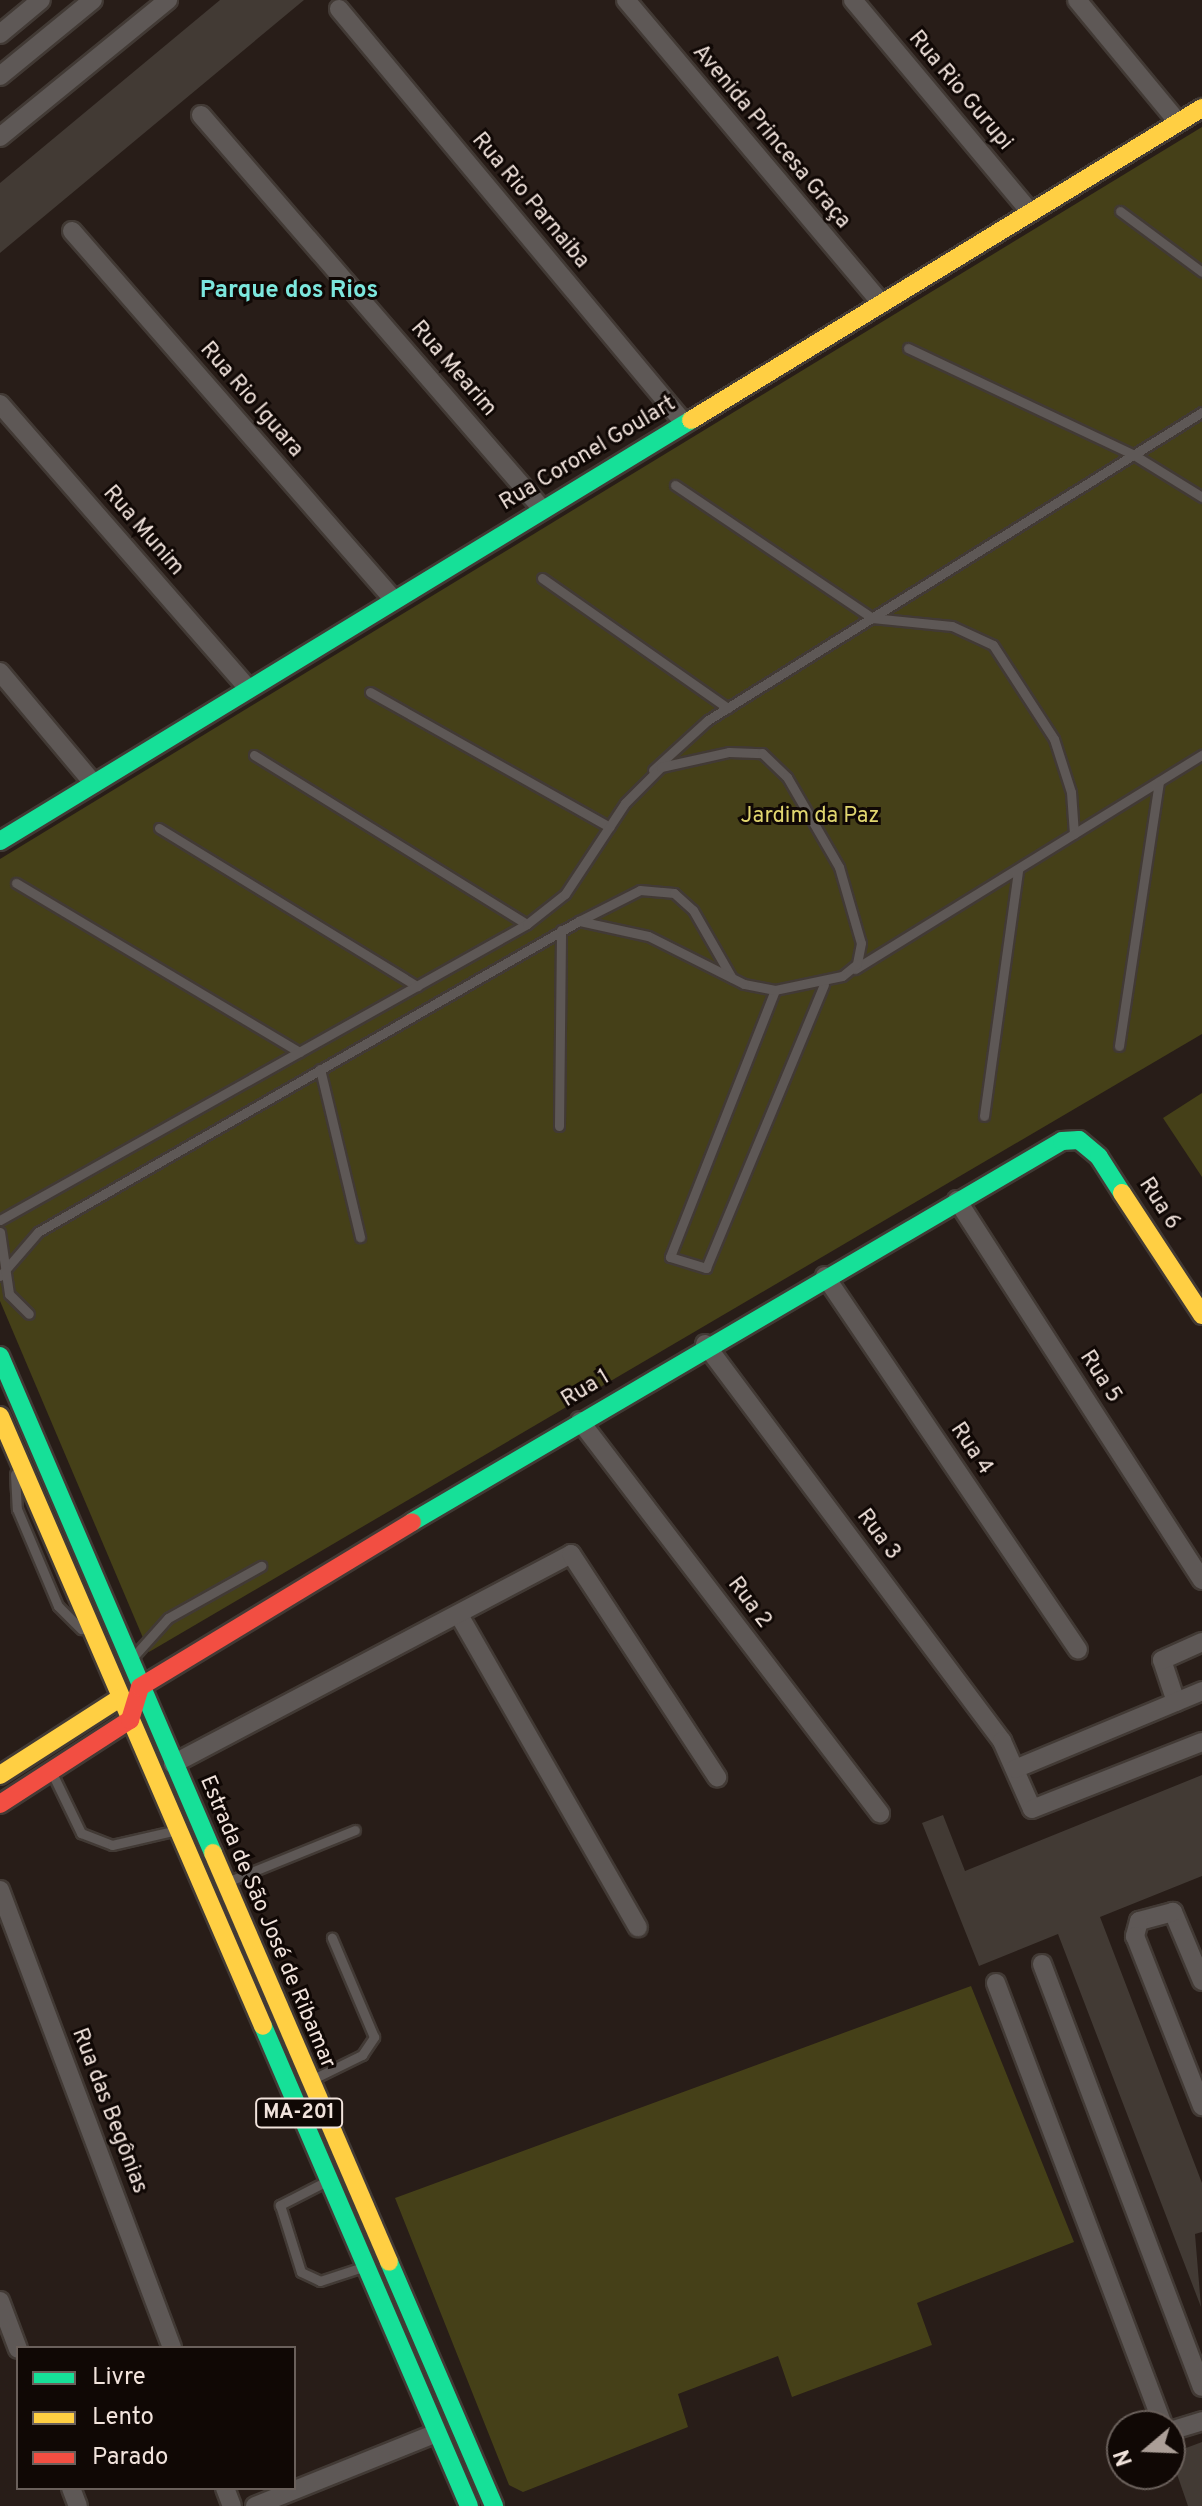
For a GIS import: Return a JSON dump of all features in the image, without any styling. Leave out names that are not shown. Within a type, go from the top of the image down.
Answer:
[{"type":"main road","name":"Rua Coronel Goulart","points":[[0,841],[1202,108]]},
{"type":"main road","name":"Rua 6","points":[[1062,1141],[1079,1140],[1099,1157],[1202,1315]]},
{"type":"main road","name":"Rua 1","points":[[140,1687],[705,1344],[1062,1141]]},
{"type":"main road","name":"Estrada de São José de Ribamar","points":[[0,1356],[494,2506]]},
{"type":"main road","name":"Estrada de São José de Ribamar","points":[[0,1416],[469,2506]]},
{"type":"main road","points":[[0,1804],[130,1720],[140,1687]]},
{"type":"main road","points":[[0,1775],[120,1698]]},
{"type":"street","points":[[0,34],[41,0]]},
{"type":"street","points":[[0,76],[93,0]]},
{"type":"street","points":[[0,137],[168,0]]},
{"type":"street","name":"Avenida Princesa Graça","points":[[626,0],[881,303]]},
{"type":"street","name":"Rua Rio Gurupi","points":[[853,0],[1030,212]]},
{"type":"street","points":[[1077,0],[1178,122]]},
{"type":"street","name":"Rua Rio Parnaiba","points":[[339,9],[684,423]]},
{"type":"street","name":"Rua Mearim","points":[[201,115],[543,510]]},
{"type":"street","name":"Rua Rio Iguara","points":[[72,231],[394,600]]},
{"type":"street","name":"Rua Munim","points":[[0,404],[249,689]]},
{"type":"street","points":[[0,672],[94,784]]},
{"type":"street","name":"Rua 5","points":[[957,1200],[1202,1580]]},
{"type":"street","name":"Rua 4","points":[[825,1276],[1078,1649]]},
{"type":"street","name":"Rua 3","points":[[705,1344],[1012,1762],[1037,1810],[1202,1742]]},
{"type":"street","name":"Rua 2","points":[[580,1421],[880,1814]]},
{"type":"street","points":[[173,1764],[459,1615],[557,1557],[576,1555],[717,1777]]},
{"type":"street","points":[[459,1615],[638,1927]]},
{"type":"street","points":[[1176,1702],[1162,1660],[1202,1642]]},
{"type":"street","points":[[1012,1762],[1202,1691]]},
{"type":"street","name":"Rua das Begônias","points":[[0,1890],[171,2346]]},
{"type":"street","points":[[1202,1981],[1173,1912],[1139,1921],[1135,1936],[1202,2106]]},
{"type":"street","points":[[1042,1964],[1202,2387]]},
{"type":"street","points":[[996,1983],[1157,2410]]},
{"type":"street","points":[[0,2301],[17,2346]]},
{"type":"street","points":[[296,2490],[437,2433]]},
{"type":"street","points":[[255,2506],[295,2490]]},
{"type":"lane","points":[[1120,211],[1202,272]]},
{"type":"lane","points":[[908,348],[1134,455],[1202,497]]},
{"type":"lane","points":[[0,1220],[527,924],[565,894],[644,780],[728,708],[1202,412]]},
{"type":"lane","points":[[675,485],[872,618],[952,626],[993,645],[1054,739],[1071,792],[1074,834]]},
{"type":"lane","points":[[542,578],[728,708]]},
{"type":"lane","points":[[370,692],[610,827]]},
{"type":"lane","points":[[644,780],[676,762],[729,752],[762,753],[776,765],[850,894],[860,957],[842,976]]},
{"type":"lane","points":[[254,755],[527,924]]},
{"type":"lane","points":[[579,921],[648,936],[732,978],[775,990],[824,985],[1018,870],[1202,755]]},
{"type":"lane","points":[[1119,1046],[1159,782]]},
{"type":"lane","points":[[159,828],[417,986]]},
{"type":"lane","points":[[984,1116],[1018,870]]},
{"type":"lane","points":[[16,883],[300,1052]]},
{"type":"lane","points":[[0,1276],[38,1232],[561,930],[640,890],[674,893],[693,910],[732,978]]},
{"type":"lane","points":[[559,1126],[561,930]]},
{"type":"lane","points":[[775,990],[670,1257],[706,1268],[824,985]]},
{"type":"lane","points":[[320,1069],[360,1237]]},
{"type":"lane","points":[[0,1232],[9,1294],[29,1314]]},
{"type":"lane","points":[[129,1661],[168,1618],[261,1566]]},
{"type":"lane","points":[[51,1771],[81,1833],[112,1845],[177,1830]]},
{"type":"lane","points":[[224,1883],[355,1830]]},
{"type":"lane","points":[[310,2081],[362,2055],[374,2037],[332,1938]]},
{"type":"lane","points":[[328,2181],[280,2205],[301,2272],[320,2281],[365,2266]]},
{"type":"green space","name":"Jardim da Paz","points":[[1202,127],[1202,1034],[149,1652],[0,1301],[0,859]]},
{"type":"green space","points":[[1202,1093],[1202,1177],[1163,1118]]},
{"type":"green space","points":[[971,1986],[1074,2242],[917,2303],[932,2345],[792,2397],[778,2356],[678,2394],[688,2427],[523,2492],[509,2485],[395,2198]]},
{"type":"building","points":[[220,0],[304,0],[0,253],[0,183]]},
{"type":"building","points":[[1202,1775],[1202,1876],[1100,1917],[1202,2183],[1202,2232],[1195,2234],[1201,2307],[1058,1934],[979,1966],[922,1823],[943,1815],[965,1871]]},
{"type":"building","points":[[1202,2442],[1202,2506],[1188,2506],[1182,2490],[1186,2490],[1186,2448]]},
{"type":"traffic: fast","points":[[0,841],[691,420]]},
{"type":"traffic: fast","points":[[412,1522],[1062,1141],[1079,1140],[1099,1157],[1122,1193]]},
{"type":"traffic: fast","points":[[0,1356],[213,1853]]},
{"type":"traffic: fast","points":[[263,2026],[469,2506]]},
{"type":"traffic: fast","points":[[389,2262],[494,2506]]},
{"type":"traffic: slow","points":[[691,420],[1202,108]]},
{"type":"traffic: slow","points":[[1122,1193],[1202,1315]]},
{"type":"traffic: slow","points":[[0,1416],[263,2026]]},
{"type":"traffic: slow","points":[[0,1775],[120,1698]]},
{"type":"traffic: slow","points":[[213,1853],[389,2262]]},
{"type":"traffic: jam","points":[[0,1804],[130,1720],[140,1687],[412,1522]]},
{"type":"district","name":"Parque dos Rios","points":[[289,292]]}]
